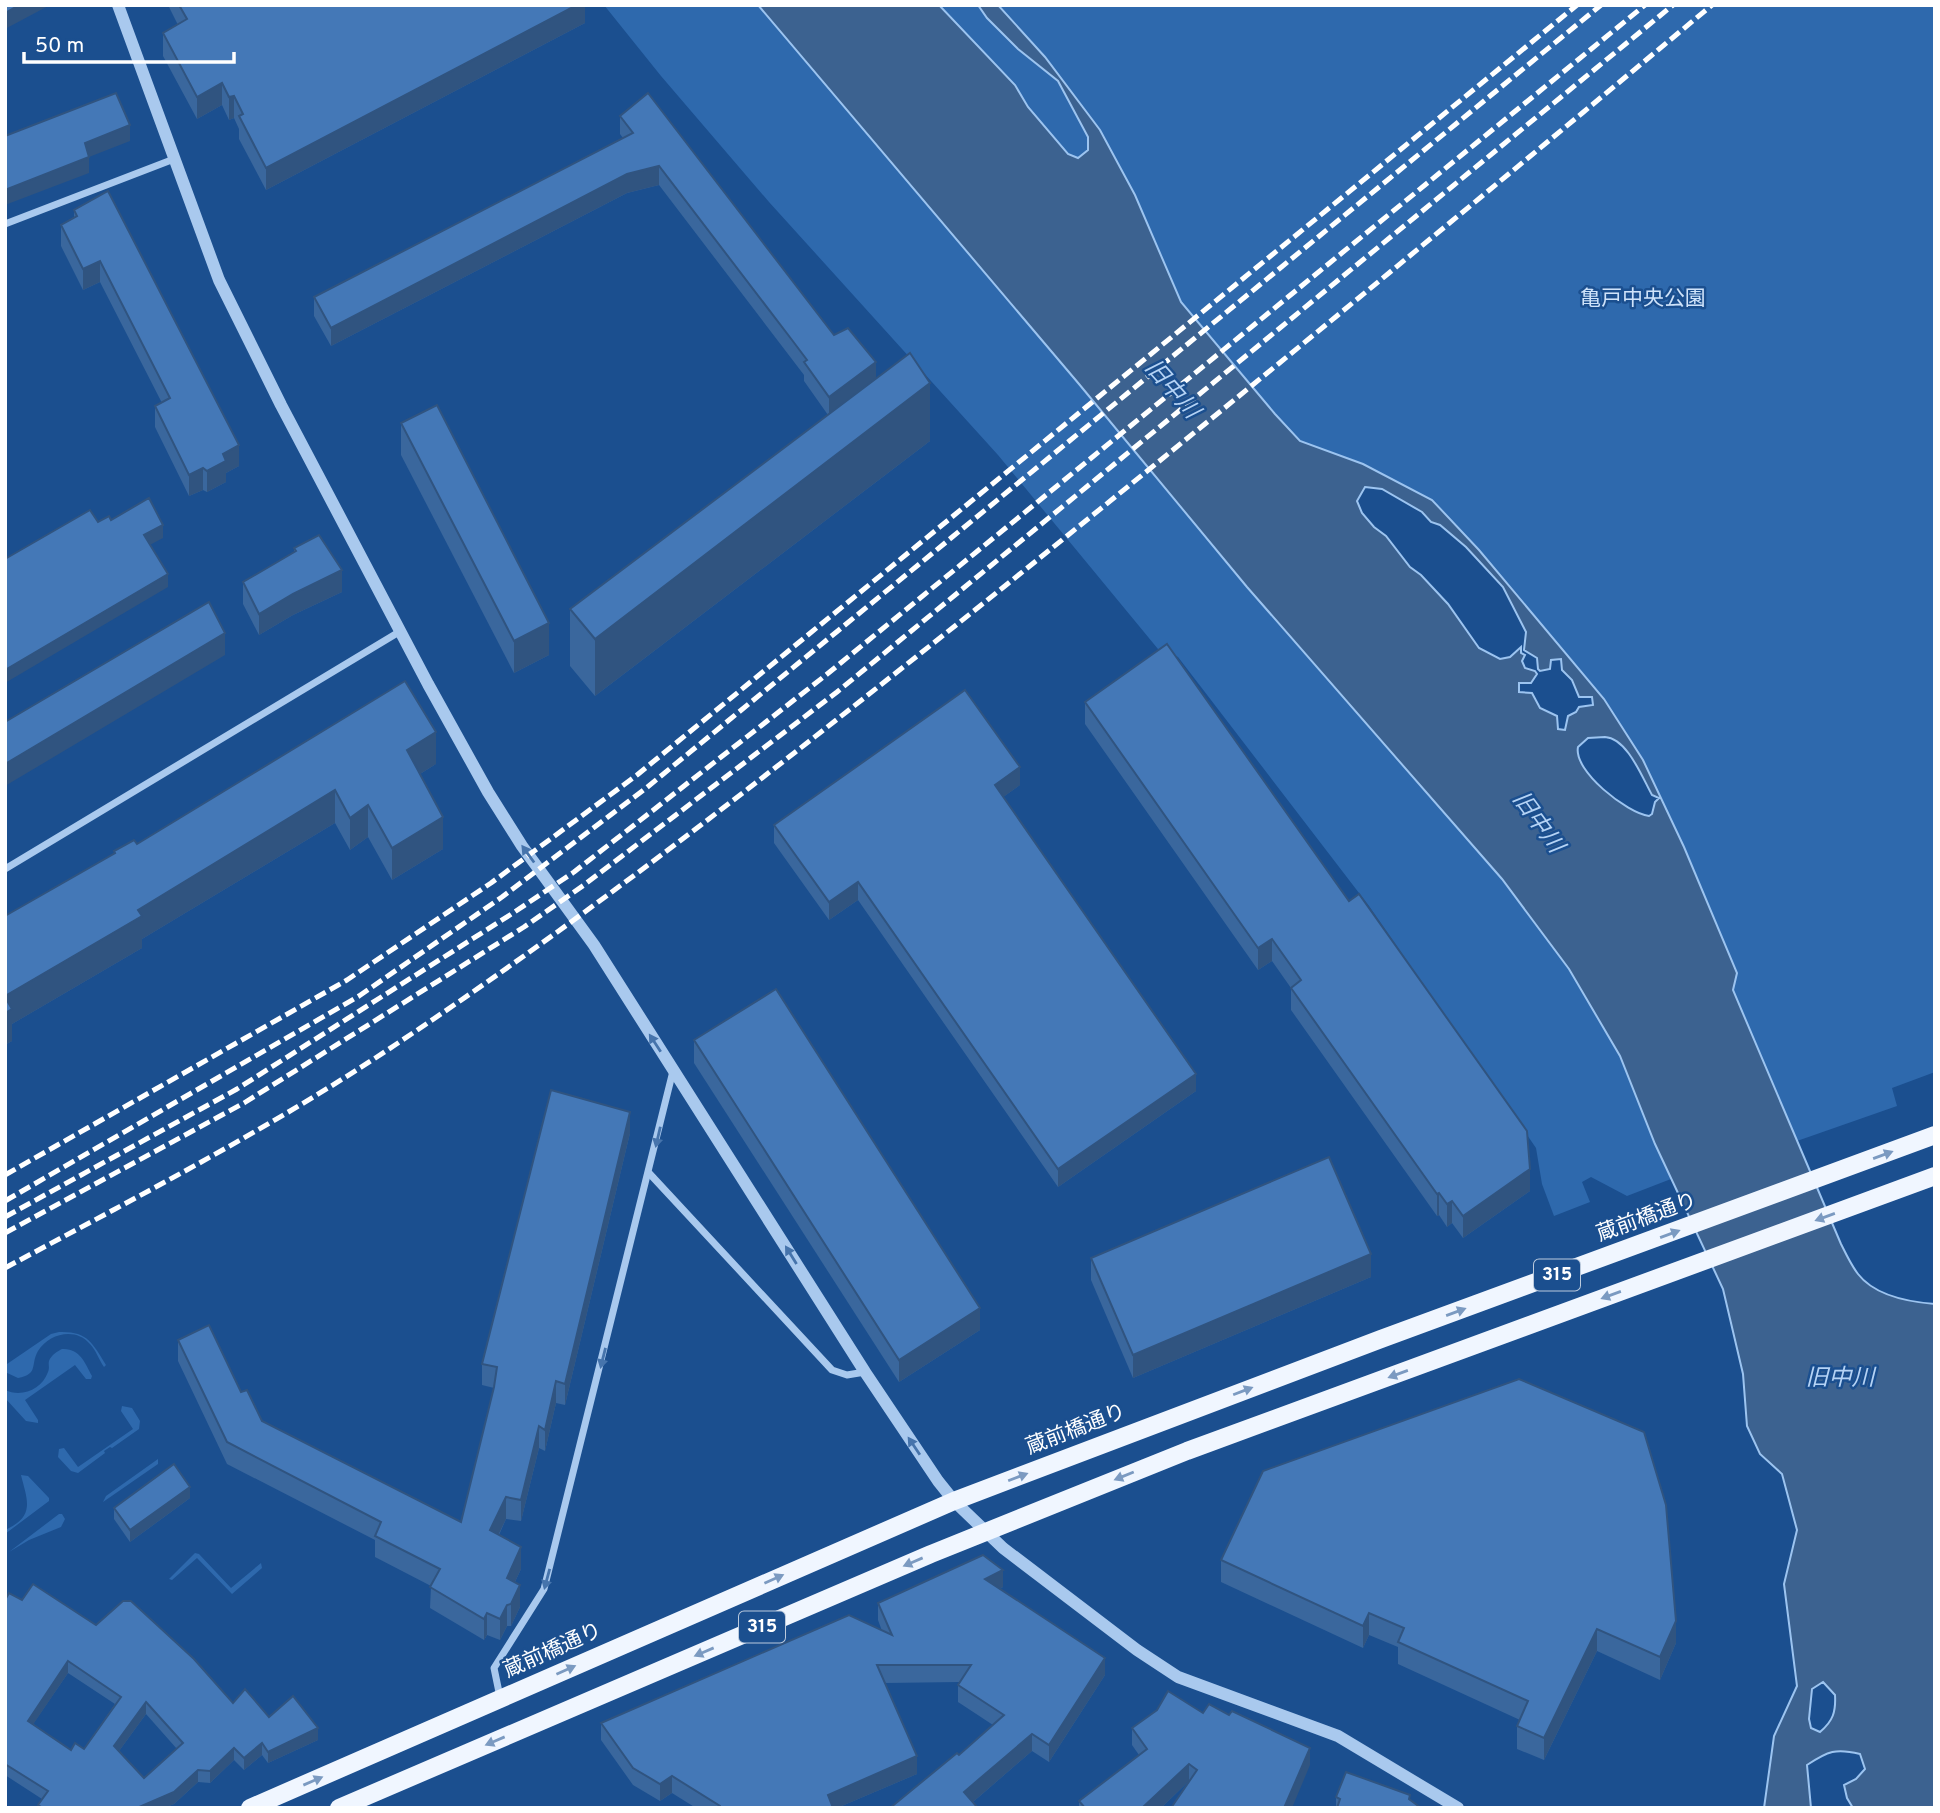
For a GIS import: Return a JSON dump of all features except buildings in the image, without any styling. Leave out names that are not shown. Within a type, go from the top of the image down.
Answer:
[{"type":"main road","points":[[1927,1138],[1935,1120]]},
{"type":"main road","name":"蔵前橋通り","points":[[250,1808],[954,1501],[1927,1138]]},
{"type":"main road","name":"315","points":[[339,1808],[987,1531],[1187,1451],[1935,1176]]},
{"type":"street","points":[[118,5],[219,280],[236,318],[399,632],[501,814],[594,944],[865,1373],[938,1481],[954,1501],[1027,1567],[1178,1677],[1338,1736],[1458,1808]]},
{"type":"street","points":[[5,224],[174,159]]},
{"type":"street","points":[[5,869],[399,632]]},
{"type":"street","points":[[501,1699],[494,1668],[544,1589],[673,1071]]},
{"type":"street","points":[[649,1173],[832,1370],[847,1375],[865,1373]]},
{"type":"green space","points":[[604,5],[758,5],[1247,587],[1502,879],[1569,969],[1620,1056],[1671,1179],[1627,1196],[1591,1177],[1582,1182],[1590,1202],[1554,1216],[1542,1184],[1536,1148],[1369,906],[1178,657],[1158,649],[998,455],[769,202]]},
{"type":"green space","points":[[939,5],[978,5],[1018,49],[1058,81],[1088,137],[1088,150],[1078,158],[1069,155],[1028,107],[1015,85]]},
{"type":"green space","name":"亀戸中央公園","points":[[998,5],[1935,5],[1935,1072],[1892,1088],[1897,1106],[1797,1141],[1733,990],[1737,973],[1662,799],[1604,699],[1432,500],[1363,464],[1300,441],[1275,414],[1181,302],[1163,262],[1045,57]]},
{"type":"green space","points":[[59,1332],[76,1334],[82,1336],[88,1340],[106,1365],[104,1367],[92,1346],[84,1339],[78,1335],[63,1334],[43,1345],[29,1374],[18,1378],[5,1372],[7,1364],[51,1334]]},
{"type":"green space","points":[[62,1349],[73,1351],[81,1357],[92,1376],[91,1379],[86,1379],[75,1365],[25,1400],[38,1423],[26,1421],[5,1398],[5,1390],[18,1393],[36,1387],[49,1371],[50,1359]]},
{"type":"green space","points":[[122,1406],[132,1408],[140,1421],[139,1429],[104,1451],[105,1453],[78,1473],[71,1471],[58,1457],[59,1449],[64,1448],[78,1467],[133,1429],[121,1411]]},
{"type":"green space","points":[[158,1459],[158,1464],[103,1502],[106,1496]]},
{"type":"green space","points":[[21,1475],[28,1476],[49,1501],[5,1534],[5,1530],[21,1519],[27,1507]]},
{"type":"green space","points":[[59,1514],[65,1519],[61,1527],[29,1540],[9,1552]]},
{"type":"green space","points":[[195,1553],[231,1588],[261,1563],[262,1568],[232,1594],[197,1558],[172,1580],[169,1579]]},
{"type":"water","name":"旧中川","points":[[758,5],[939,5],[1015,85],[1028,107],[1068,154],[1078,158],[1088,150],[1088,137],[1058,81],[1018,49],[978,5],[998,5],[1045,57],[1100,130],[1135,195],[1181,302],[1275,414],[1300,441],[1363,464],[1432,500],[1479,550],[1604,699],[1643,760],[1684,847],[1737,973],[1733,990],[1849,1259],[1865,1282],[1883,1293],[1914,1302],[1935,1304],[1935,1808],[1853,1808],[1844,1785],[1856,1779],[1865,1769],[1860,1754],[1838,1751],[1807,1765],[1811,1808],[1764,1808],[1774,1736],[1797,1686],[1784,1584],[1797,1530],[1782,1474],[1760,1454],[1747,1426],[1743,1374],[1723,1289],[1655,1144],[1620,1056],[1569,969],[1502,879],[1247,587]],"holes":[[[1365,487],[1382,489],[1422,512],[1431,522],[1440,525],[1466,547],[1503,587],[1526,632],[1524,650],[1537,658],[1538,669],[1550,669],[1551,660],[1561,659],[1562,670],[1572,680],[1579,697],[1592,697],[1593,705],[1579,707],[1568,716],[1565,730],[1558,729],[1557,716],[1540,708],[1532,693],[1519,692],[1519,683],[1531,683],[1537,674],[1525,668],[1522,661],[1525,655],[1521,653],[1521,647],[1510,657],[1500,659],[1479,648],[1448,604],[1410,567],[1386,536],[1362,513],[1357,501]],[[1588,738],[1613,739],[1627,751],[1652,795],[1659,798],[1652,814],[1649,816],[1628,807],[1592,779],[1579,757],[1578,747]],[[1823,1682],[1835,1695],[1833,1716],[1820,1732],[1811,1728],[1809,1719],[1812,1689]]]},
{"type":"railway","points":[[5,1175],[347,980],[491,883],[637,775],[1577,5]]},
{"type":"railway","points":[[5,1201],[359,996],[502,897],[645,789],[1601,5]]},
{"type":"railway","points":[[5,1217],[237,1089],[574,872],[826,675],[1645,5]]},
{"type":"railway","points":[[5,1233],[244,1103],[524,927],[584,885],[837,692],[1673,5]]},
{"type":"railway","points":[[5,1268],[203,1161],[348,1076],[471,993],[621,885],[841,717],[985,602],[1350,305],[1712,5]]}]
